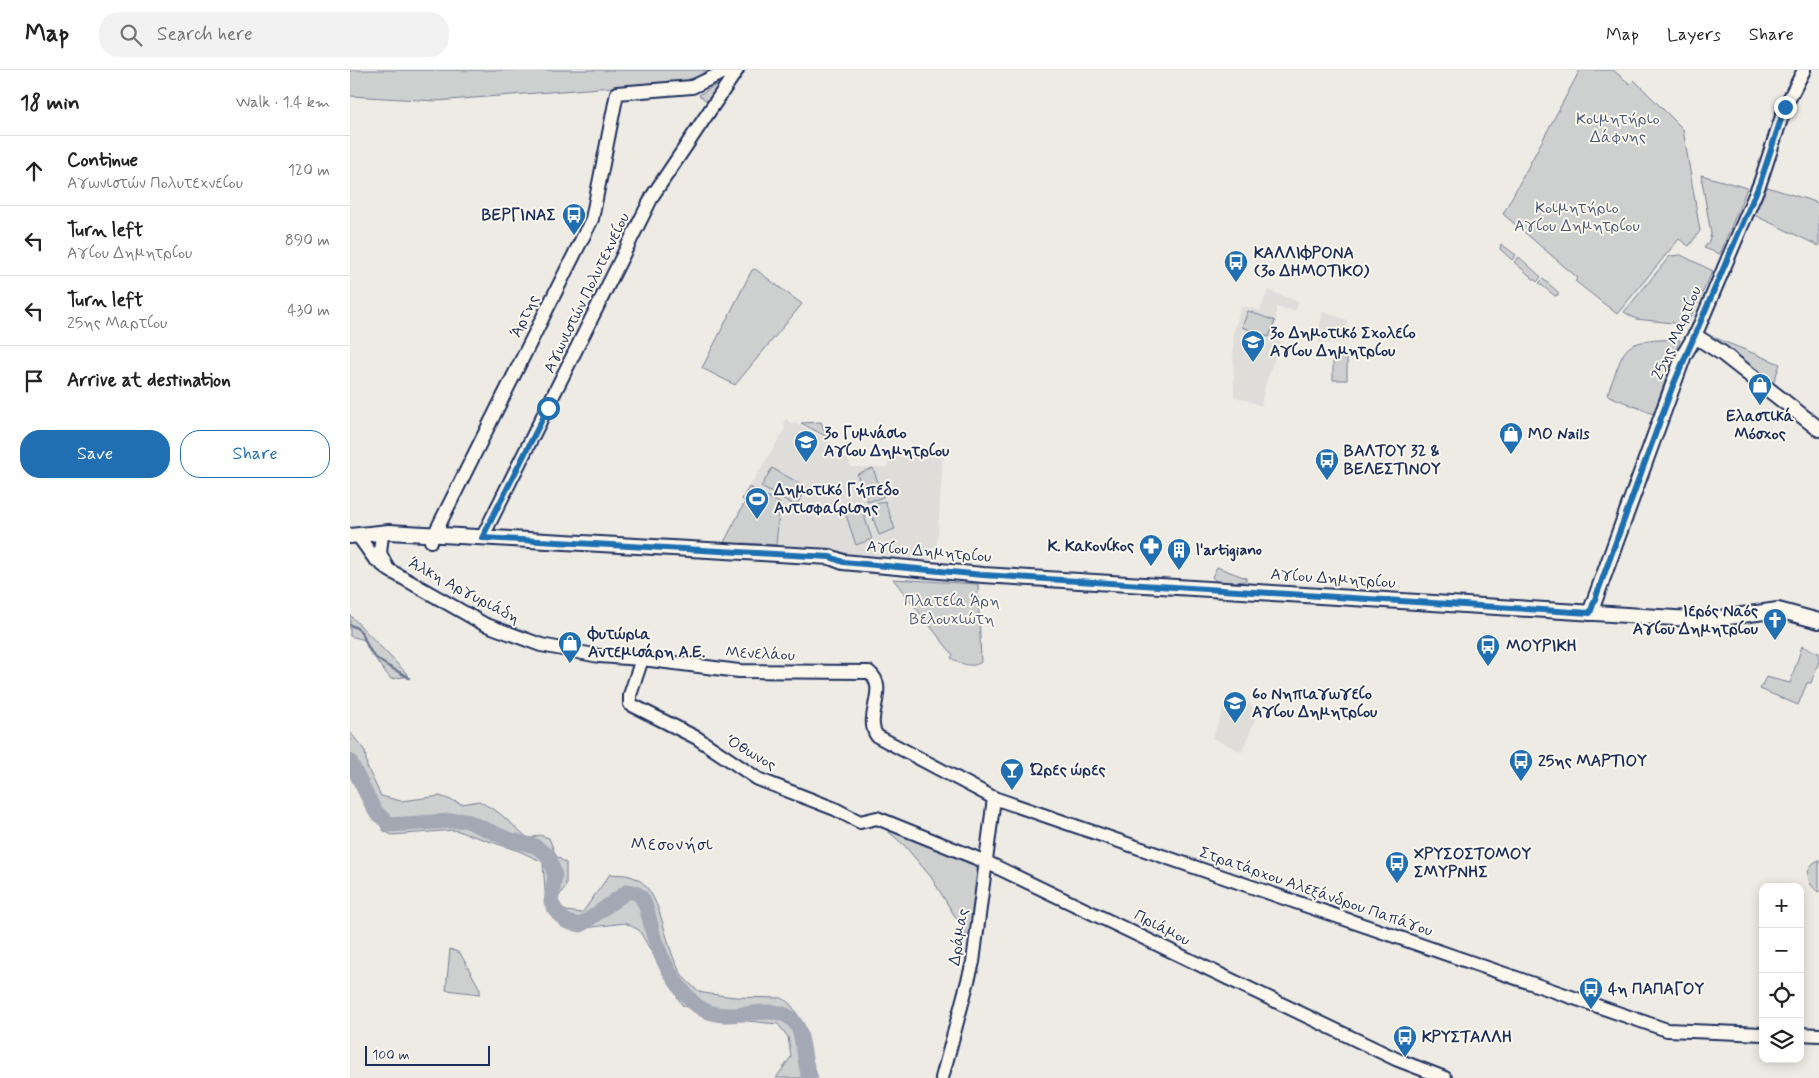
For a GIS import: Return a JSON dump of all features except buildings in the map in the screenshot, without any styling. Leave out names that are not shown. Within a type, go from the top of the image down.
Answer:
[{"type":"main road","points":[[1695,336],[1716,348],[1819,429]]},
{"type":"main road","name":"25ης Μαρτίου","points":[[1590,613],[1675,380],[1695,336]]},
{"type":"main road","name":"Αγίου Δημητρίου","points":[[355,537],[389,532],[433,538],[821,564],[843,562],[983,575],[1707,620],[1778,610],[1819,621]]},
{"type":"main road","name":"Αγίου Δημητρίου","points":[[433,538],[482,538],[830,557],[843,562]]},
{"type":"street","points":[[710,80],[720,70]]},
{"type":"street","points":[[710,80],[728,70]]},
{"type":"street","name":"Αγωνιστών Πολυτεχνείου","points":[[482,538],[653,196],[736,70]]},
{"type":"street","name":"25ης Μαρτίου","points":[[1695,336],[1760,183],[1785,107],[1804,70]]},
{"type":"street","name":"Άρτης","points":[[433,538],[592,219],[617,93],[683,89],[710,80]]},
{"type":"street","name":"Άλκη Αργυριάδη","points":[[382,534],[380,553],[389,570]]},
{"type":"street","name":"Άλκη Αργυριάδη","points":[[355,537],[374,558],[389,570],[484,624],[520,638],[599,656],[642,659]]},
{"type":"street","name":"Μενελάου","points":[[642,659],[739,671],[869,672],[875,677],[878,688],[874,732]]},
{"type":"street","name":"Όθωνος","points":[[642,659],[630,695],[630,704],[697,738],[758,779],[835,808],[860,822]]},
{"type":"street","name":"Στρατάρχου Αλεξάνδρου Παπάγου","points":[[874,732],[877,736],[994,798],[1667,1030],[1759,1034]]},
{"type":"street","name":"Δράμας","points":[[942,1078],[973,962],[994,798]]},
{"type":"street","name":"Πριάμου","points":[[860,822],[877,818],[986,862],[1383,1053],[1445,1078]]},
{"type":"street","points":[[1804,1034],[1819,1035]]},
{"type":"shaded area","name":"3ο Δημοτικό Σχολείο Αγίου Δημητρίου","points":[[1268,290],[1299,302],[1295,311],[1276,307],[1276,337],[1284,335],[1280,341],[1266,382],[1261,406],[1234,396],[1233,332],[1242,306],[1260,310]]},
{"type":"shaded area","points":[[1323,312],[1347,320],[1347,342],[1319,343],[1319,328]]},
{"type":"shaded area","points":[[786,419],[792,424],[795,423],[828,440],[833,451],[845,452],[851,467],[888,467],[889,453],[943,457],[937,547],[932,547],[932,555],[937,555],[937,561],[878,557],[877,555],[872,557],[776,551],[780,503],[749,487],[785,429]]},
{"type":"shaded area","name":"6o Νηπιαγωγείο Αγίου Δημητρίου","points":[[1230,694],[1259,710],[1242,752],[1212,738]]},
{"type":"green space","points":[[350,70],[706,70],[697,78],[688,79],[688,81],[436,101],[350,96]]},
{"type":"green space","points":[[1580,70],[1613,70],[1630,84],[1634,80],[1683,129],[1700,231],[1689,246],[1679,239],[1617,314],[1575,281],[1578,278],[1503,214]]},
{"type":"green space","points":[[723,81],[709,103],[699,95]]},
{"type":"green space","points":[[1701,175],[1747,188],[1720,254],[1704,248],[1711,234]]},
{"type":"green space","points":[[1767,187],[1819,203],[1819,246],[1754,215]]},
{"type":"green space","points":[[1501,244],[1516,255],[1512,260],[1500,249]]},
{"type":"green space","points":[[1681,255],[1713,271],[1688,322],[1682,324],[1636,319],[1624,312],[1670,256]]},
{"type":"green space","points":[[1519,257],[1541,277],[1537,282],[1514,262]]},
{"type":"green space","points":[[755,269],[802,304],[735,385],[702,368],[752,270]]},
{"type":"green space","points":[[1543,279],[1558,292],[1558,295],[1555,296],[1539,283]]},
{"type":"green space","points":[[1248,311],[1275,321],[1269,337],[1242,327]]},
{"type":"green space","points":[[1713,337],[1780,364],[1773,384]]},
{"type":"green space","points":[[1680,340],[1653,414],[1607,395],[1623,355],[1628,348],[1645,342]]},
{"type":"green space","points":[[1333,355],[1347,356],[1347,380],[1333,380]]},
{"type":"green space","points":[[821,422],[827,437],[801,423]]},
{"type":"green space","points":[[772,468],[806,487],[796,506],[761,487]]},
{"type":"green space","points":[[873,468],[883,497],[868,502],[857,474]]},
{"type":"green space","name":"Δημοτικό Γήπεδο Αντισφαίρισης","points":[[749,487],[780,503],[776,545],[742,543],[740,549],[721,548],[745,502],[742,499]]},
{"type":"green space","points":[[885,501],[895,529],[879,535],[869,507]]},
{"type":"green space","points":[[861,507],[872,539],[856,545],[845,512]]},
{"type":"green space","points":[[1217,567],[1246,578],[1246,581],[1218,583],[1212,577]]},
{"type":"green space","name":"Πλατεία Άρη Βελουχιώτη","points":[[893,579],[978,584],[981,662],[970,665],[951,658],[953,655]]},
{"type":"green space","points":[[350,615],[409,676],[391,679],[379,664],[365,640],[350,636]]},
{"type":"green space","points":[[1802,646],[1819,653],[1819,661],[1811,683],[1807,683],[1798,705],[1760,689],[1766,677],[1790,683]]},
{"type":"green space","points":[[350,732],[365,751],[367,767],[381,796],[401,801],[440,796],[462,804],[479,801],[498,812],[529,839],[539,835],[549,838],[556,856],[566,863],[566,886],[557,899],[558,905],[566,911],[582,913],[610,874],[628,875],[642,882],[651,893],[673,956],[679,970],[688,982],[703,993],[735,997],[782,998],[790,1004],[801,1023],[818,1078],[776,1078],[791,1057],[788,1037],[778,1024],[717,1018],[682,1005],[639,930],[625,923],[569,930],[546,905],[543,862],[519,851],[455,830],[392,835],[384,831],[350,776]]},
{"type":"green space","points":[[883,827],[979,867],[970,941],[931,877],[904,845]]},
{"type":"green space","points":[[1819,860],[1819,892],[1811,885],[1808,876],[1810,867]]},
{"type":"green space","points":[[450,949],[460,953],[480,989],[480,994],[446,990]]},
{"type":"waterway","points":[[350,625],[359,630],[370,651],[377,659],[409,678]]},
{"type":"waterway","points":[[350,761],[375,811],[390,825],[465,820],[508,839],[535,846],[549,856],[555,876],[551,902],[558,914],[567,922],[581,925],[628,891],[634,892],[641,897],[646,906],[655,940],[665,964],[690,999],[703,1010],[718,1014],[733,1015],[776,1012],[788,1016],[799,1030],[809,1078]]},
{"type":"place","name":"ΒΕΡΓΙΝΑΣ","points":[[574,236]]},
{"type":"place","name":"ΚΑΛΛΙΦΡΟΝΑ (3ο ΔΗΜΟΤΙΚΟ)","points":[[1236,283]]},
{"type":"place","name":"3ο Δημοτικό Σχολείο Αγίου Δημητρίου","points":[[1253,363]]},
{"type":"place","name":"Ελαστικά Μόσχος","points":[[1760,406]]},
{"type":"place","name":"MO Nails","points":[[1511,455]]},
{"type":"place","name":"3ο Γυμνάσιο Αγίου Δημητρίου","points":[[806,463]]},
{"type":"place","name":"ΒΑΛΤΟΥ 32 & ΒΕΛΕΣΤΙΝΟΥ","points":[[1327,481]]},
{"type":"place","name":"Δημοτικό Γήπεδο Αντισφαίρισης","points":[[757,520]]},
{"type":"place","name":"Κ. Κακονίκος","points":[[1151,567]]},
{"type":"place","name":"l'artigiano","points":[[1179,571]]},
{"type":"place","name":"Ιερός Ναός Αγίου Δημητρίου","points":[[1775,641]]},
{"type":"place","name":"Φυτώρια Αντεμισάρη Α.Ε.","points":[[570,664]]},
{"type":"place","name":"ΜΟΥΡΙΚΗ","points":[[1488,667]]},
{"type":"place","name":"6o Νηπιαγωγείο Αγίου Δημητρίου","points":[[1235,724]]},
{"type":"place","name":"25ης ΜΑΡΤΙΟΥ","points":[[1521,782]]},
{"type":"place","name":"Ώρες ώρες","points":[[1012,791]]},
{"type":"place","name":"ΧΡΥΣΟΣΤΟΜΟΥ ΣΜΥΡΝΗΣ","points":[[1397,884]]},
{"type":"place","name":"4η ΠΑΠΑΓΟΥ","points":[[1591,1010]]},
{"type":"place","name":"ΚΡΥΣΤΑΛΛΗ","points":[[1405,1058]]},
{"type":"district","name":"Μεσονήσι","points":[[672,845]]},
{"type":"route","points":[[548,408],[482,538],[690,551],[830,557],[843,562],[983,575],[1590,613],[1684,355],[1695,336],[1760,183],[1785,107]]},
{"type":"park label","name":"Κοιμητήριο Δάφνης","points":[[1618,128]]},
{"type":"park label","name":"Κοιμητήριο Αγίου Δημητρίου","points":[[1577,217]]}]
